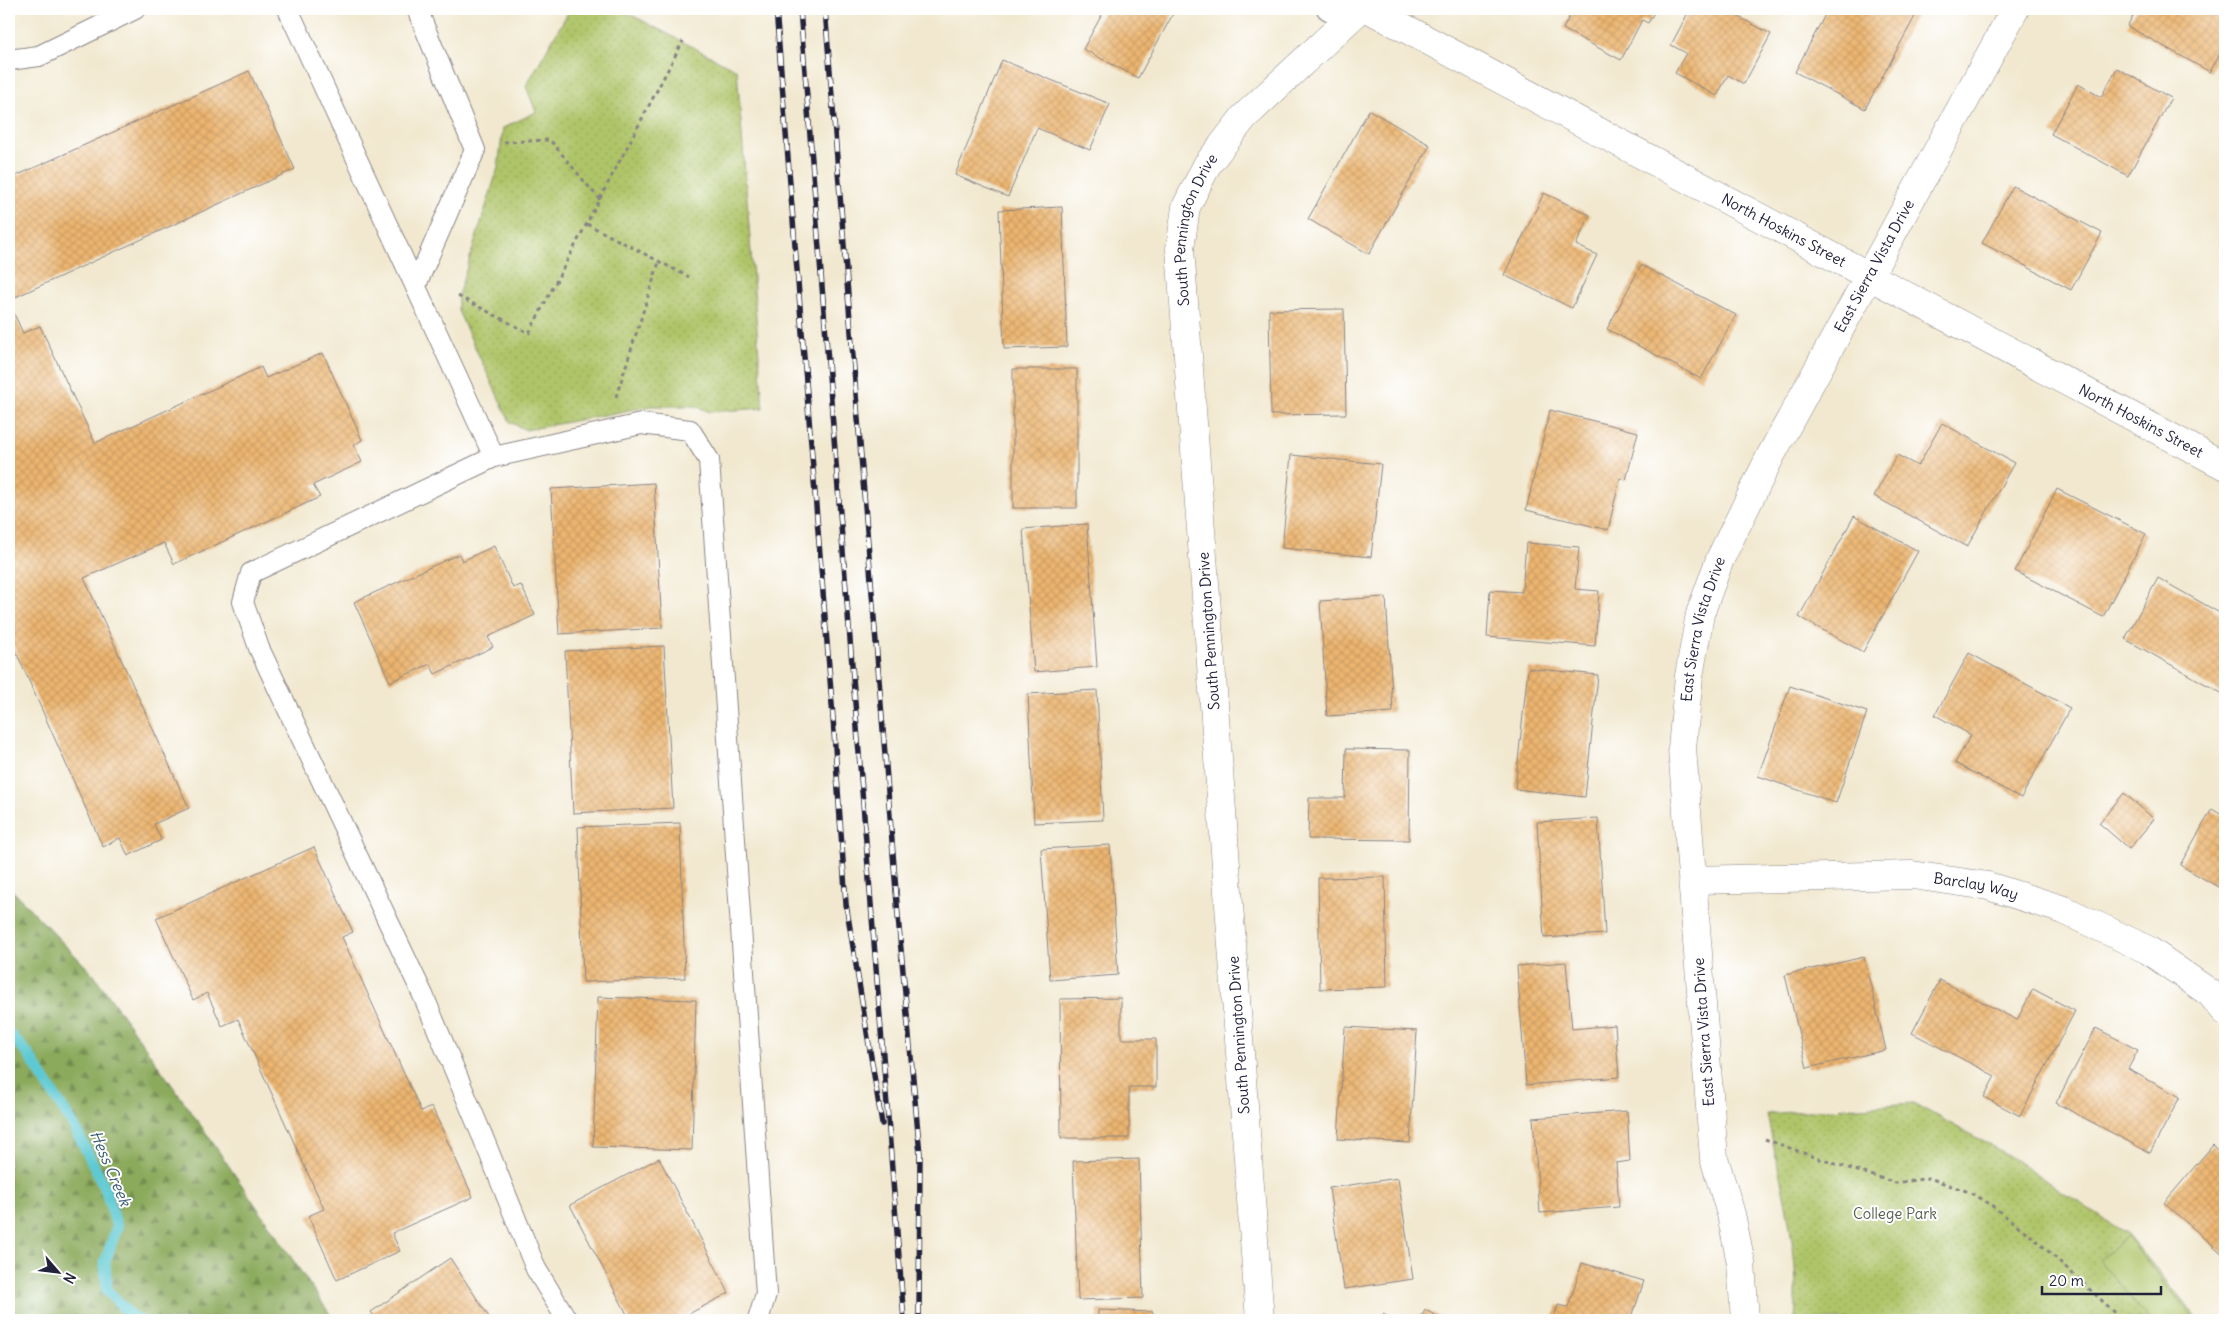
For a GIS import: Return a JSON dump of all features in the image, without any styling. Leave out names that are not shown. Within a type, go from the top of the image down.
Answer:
[{"type":"street","name":"East Sierra Vista Drive","points":[[1745,1320],[1741,1263],[1731,1214],[1714,1158],[1682,748],[1689,676],[1700,614],[1720,559],[1771,456],[2014,9]]},
{"type":"street","name":"North Hoskins Street","points":[[1351,12],[1870,276],[2225,466]]},
{"type":"street","name":"South Pennington Drive","points":[[1260,1320],[1180,249],[1186,208],[1207,165],[1244,117],[1351,12]]},
{"type":"street","name":"Barclay Way","points":[[1693,880],[1912,875],[1988,886],[2064,910],[2148,950],[2210,993],[2225,1011]]},
{"type":"lane","points":[[9,60],[39,56],[134,9]]},
{"type":"lane","points":[[288,9],[494,457]]},
{"type":"lane","points":[[416,285],[475,150],[418,9]]},
{"type":"lane","points":[[567,1320],[536,1269],[423,995],[259,648],[243,602],[251,573],[494,457],[641,424],[690,430],[708,460],[766,1294],[758,1320]]},
{"type":"path","points":[[458,296],[529,334],[684,41]]},
{"type":"path","points":[[501,142],[550,140],[600,200]]},
{"type":"path","points":[[587,224],[689,277]]},
{"type":"path","points":[[615,400],[659,262]]},
{"type":"path","points":[[1765,1139],[1896,1183],[1929,1178],[1969,1192],[1991,1205],[2035,1238],[2123,1320]]},
{"type":"green space","points":[[570,9],[620,9],[737,70],[763,408],[710,412],[695,406],[651,406],[526,430],[510,422],[458,311],[458,296],[498,168],[503,128],[536,112],[526,86]]},
{"type":"green space","points":[[9,887],[94,975],[211,1140],[334,1320],[9,1320]]},
{"type":"green space","name":"College Park","points":[[1913,1103],[2006,1154],[2128,1235],[2199,1320],[1795,1320],[1796,1294],[1792,1243],[1767,1114]]},
{"type":"green space","points":[[2127,1237],[2195,1320],[2149,1320],[2099,1260]]},
{"type":"building","points":[[1105,9],[1167,9],[1174,12],[1138,78],[1083,49]]},
{"type":"building","points":[[1573,9],[1656,9],[1648,23],[1642,20],[1621,60],[1563,29]]},
{"type":"building","points":[[1690,9],[1724,9],[1771,34],[1744,84],[1728,75],[1717,96],[1675,73],[1686,53],[1671,45]]},
{"type":"building","points":[[1828,9],[1919,9],[1865,109],[1795,72]]},
{"type":"building","points":[[2137,9],[2225,9],[2225,45],[2210,72],[2127,26]]},
{"type":"building","points":[[1002,60],[1110,104],[1090,150],[1037,128],[1008,197],[955,175]]},
{"type":"building","points":[[2117,68],[2171,98],[2128,176],[2051,134],[2078,84],[2101,97]]},
{"type":"building","points":[[249,71],[295,169],[9,300],[9,179]]},
{"type":"building","points":[[1369,110],[1430,145],[1369,254],[1308,219]]},
{"type":"building","points":[[2013,186],[2102,233],[2071,290],[1982,243]]},
{"type":"building","points":[[1544,193],[1590,215],[1576,245],[1597,255],[1572,308],[1504,275]]},
{"type":"building","points":[[1062,207],[1067,347],[1004,349],[999,210]]},
{"type":"building","points":[[1641,265],[1736,315],[1701,379],[1607,329]]},
{"type":"building","points":[[9,303],[23,333],[40,326],[95,443],[261,367],[266,378],[323,353],[362,440],[354,445],[362,462],[313,485],[320,497],[174,564],[164,543],[84,578],[189,808],[154,824],[161,840],[128,856],[120,838],[103,847],[9,636]]},
{"type":"building","points":[[1344,309],[1346,414],[1271,415],[1269,310]]},
{"type":"building","points":[[1013,369],[1077,369],[1077,508],[1013,508]]},
{"type":"building","points":[[1550,410],[1638,432],[1626,480],[1620,478],[1608,530],[1526,510]]},
{"type":"building","points":[[1942,423],[2014,463],[1967,547],[1874,496],[1897,455],[1918,466]]},
{"type":"building","points":[[1291,455],[1381,464],[1371,557],[1282,548]]},
{"type":"building","points":[[654,483],[662,628],[559,634],[551,489]]},
{"type":"building","points":[[2057,489],[2146,534],[2103,617],[2015,571]]},
{"type":"building","points":[[1854,516],[1918,551],[1863,652],[1799,617]]},
{"type":"building","points":[[1087,524],[1097,667],[1034,672],[1023,529]]},
{"type":"building","points":[[1526,543],[1579,547],[1575,589],[1599,591],[1595,646],[1487,637],[1490,590],[1522,592]]},
{"type":"building","points":[[494,546],[513,588],[521,585],[535,615],[488,637],[493,647],[435,674],[430,664],[390,682],[354,602],[459,554],[462,561]]},
{"type":"building","points":[[2158,578],[2225,616],[2225,695],[2125,639]]},
{"type":"building","points":[[1386,597],[1393,712],[1327,716],[1320,601]]},
{"type":"building","points":[[664,646],[673,808],[573,813],[565,651]]},
{"type":"building","points":[[1969,653],[2070,708],[2021,798],[1955,763],[1971,735],[1935,715]]},
{"type":"building","points":[[1528,668],[1598,675],[1585,797],[1515,789]]},
{"type":"building","points":[[1790,686],[1867,712],[1836,803],[1758,776]]},
{"type":"building","points":[[1097,690],[1103,820],[1034,823],[1028,694]]},
{"type":"building","points":[[1346,749],[1410,750],[1409,840],[1308,839],[1309,798],[1345,798]]},
{"type":"building","points":[[2124,793],[2154,819],[2129,849],[2099,823]]},
{"type":"building","points":[[2212,809],[2225,817],[2225,891],[2180,865]]},
{"type":"building","points":[[1598,818],[1605,934],[1544,938],[1537,822]]},
{"type":"building","points":[[680,823],[685,978],[583,982],[578,827]]},
{"type":"building","points":[[1110,845],[1118,975],[1050,980],[1041,849]]},
{"type":"building","points":[[314,847],[353,932],[342,937],[421,1111],[432,1107],[473,1197],[392,1233],[400,1251],[337,1280],[308,1216],[324,1209],[238,1019],[222,1026],[207,993],[193,1000],[156,918]]},
{"type":"building","points":[[1385,877],[1387,987],[1320,989],[1318,878]]},
{"type":"building","points":[[1864,957],[1886,1050],[1807,1068],[1785,975]]},
{"type":"building","points":[[1566,962],[1572,1029],[1615,1025],[1619,1077],[1526,1085],[1517,966]]},
{"type":"building","points":[[1940,980],[2017,1020],[2033,989],[2075,1011],[2020,1116],[1984,1097],[1995,1076],[1912,1033]]},
{"type":"building","points":[[598,997],[696,1000],[692,1150],[593,1147]]},
{"type":"building","points":[[1121,998],[1121,1039],[1156,1039],[1156,1087],[1129,1087],[1129,1138],[1061,1138],[1060,999]]},
{"type":"building","points":[[1345,1027],[1417,1031],[1410,1143],[1338,1139]]},
{"type":"building","points":[[2096,1028],[2138,1050],[2128,1069],[2180,1097],[2150,1153],[2056,1103]]},
{"type":"building","points":[[1627,1111],[1630,1161],[1616,1163],[1619,1207],[1540,1213],[1533,1118]]},
{"type":"building","points":[[2213,1145],[2225,1156],[2225,1256],[2164,1203]]},
{"type":"building","points":[[659,1158],[729,1293],[677,1320],[630,1320],[570,1205]]},
{"type":"building","points":[[1139,1159],[1143,1298],[1078,1300],[1073,1161]]},
{"type":"building","points":[[1398,1178],[1413,1279],[1344,1289],[1329,1188]]},
{"type":"building","points":[[450,1258],[491,1320],[377,1320],[371,1312]]},
{"type":"building","points":[[1582,1263],[1644,1281],[1631,1320],[1553,1320],[1558,1305],[1568,1307]]},
{"type":"building","points":[[1098,1310],[1153,1312],[1153,1320],[1098,1320]]},
{"type":"building","points":[[1425,1310],[1445,1320],[1420,1320]]},
{"type":"building","points":[[1383,1314],[1394,1320],[1380,1320]]},
{"type":"waterway","name":"Hess Creek","points":[[9,1033],[28,1054],[75,1128],[105,1188],[117,1227],[105,1262],[107,1290],[131,1316],[140,1320]]},
{"type":"railway","points":[[776,9],[832,704],[846,904],[882,1124]]},
{"type":"railway","points":[[800,9],[904,1320]]},
{"type":"railway","points":[[825,9],[899,928],[920,1154],[919,1320]]}]
